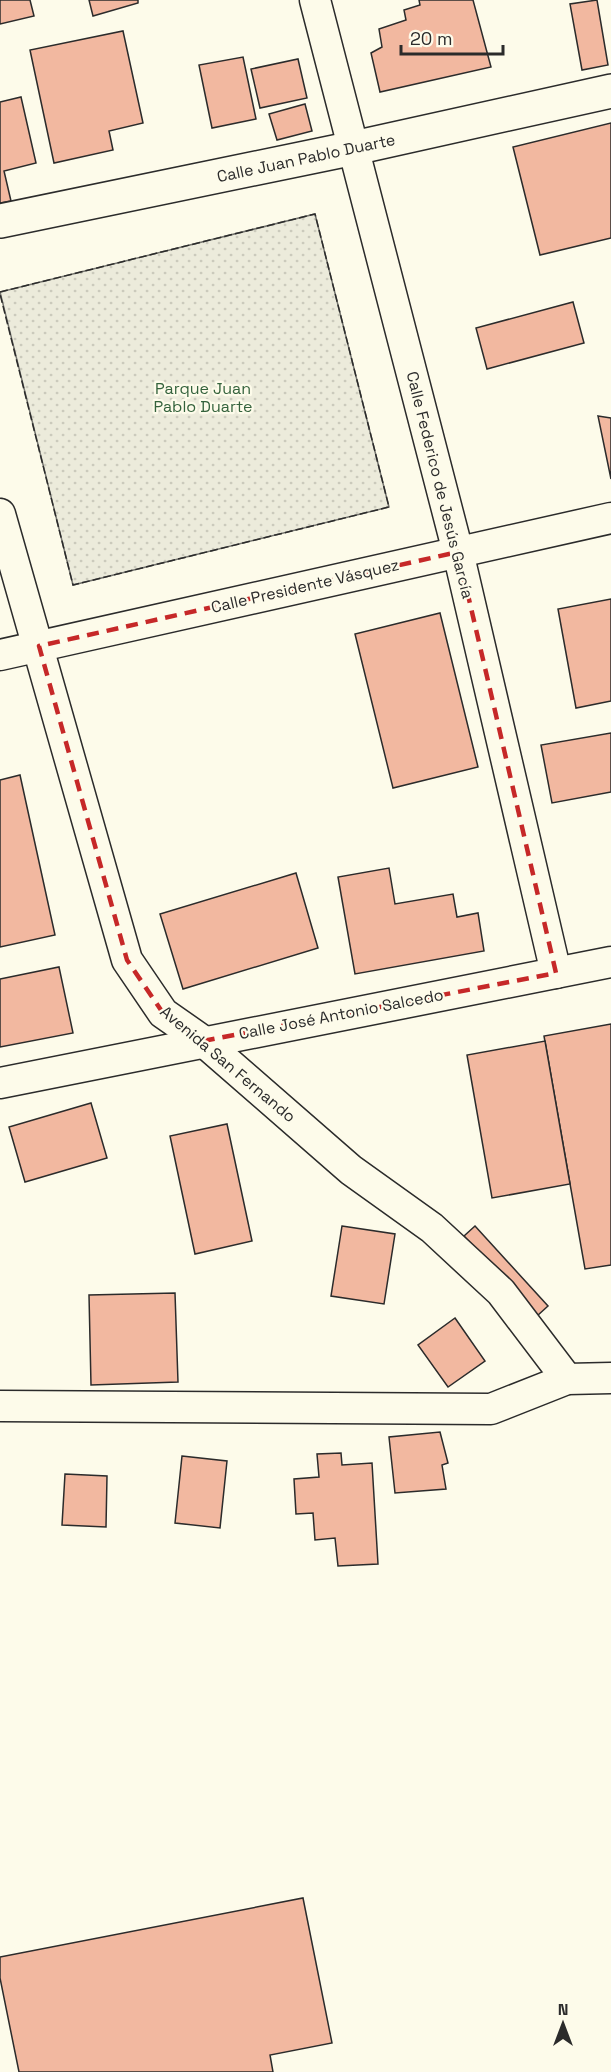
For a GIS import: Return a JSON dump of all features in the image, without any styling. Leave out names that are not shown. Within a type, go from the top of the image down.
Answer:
[{"type":"street","name":"Calle Federico de Jesús García","points":[[315,0],[458,552],[556,973]]},
{"type":"street","name":"Calle Juan Pablo Duarte","points":[[0,221],[354,148],[611,91]]},
{"type":"street","name":"Avenida San Fernando","points":[[0,514],[127,960],[163,1013],[203,1041],[351,1170],[432,1228],[501,1292],[567,1379]]},
{"type":"street","name":"Calle Presidente Vásquez","points":[[0,655],[611,519]]},
{"type":"street","name":"Calle José Antonio Salcedo","points":[[0,1083],[611,962]]},
{"type":"street","points":[[0,1406],[491,1409],[567,1379],[611,1378]]},
{"type":"highlighted area","points":[[458,552],[556,973],[203,1041],[163,1013],[127,960],[39,646]]},
{"type":"green space","name":"Parque Juan Pablo Duarte","points":[[315,214],[389,507],[73,585],[0,292]]},
{"type":"building","points":[[0,0],[30,0],[34,16],[0,24]]},
{"type":"building","points":[[89,0],[138,0],[138,3],[93,16]]},
{"type":"building","points":[[419,0],[473,0],[491,67],[380,92],[371,53],[382,47],[379,29],[406,20],[404,10],[420,5]]},
{"type":"building","points":[[597,0],[608,65],[582,70],[570,4]]},
{"type":"building","points":[[123,31],[143,123],[109,131],[113,150],[54,163],[30,50]]},
{"type":"building","points":[[243,57],[256,119],[212,128],[199,65]]},
{"type":"building","points":[[298,59],[307,98],[260,108],[251,69]]},
{"type":"building","points":[[21,97],[36,163],[4,171],[11,201],[0,203],[0,102]]},
{"type":"building","points":[[305,104],[312,131],[277,140],[269,114]]},
{"type":"building","points":[[611,123],[611,238],[540,255],[513,147]]},
{"type":"building","points":[[573,302],[584,343],[487,369],[476,328]]},
{"type":"building","points":[[598,416],[611,418],[611,479]]},
{"type":"building","points":[[611,599],[611,701],[576,708],[558,609]]},
{"type":"building","points":[[440,613],[478,767],[393,788],[355,634]]},
{"type":"building","points":[[611,733],[611,792],[552,803],[541,745]]},
{"type":"building","points":[[20,775],[55,935],[0,947],[0,780]]},
{"type":"building","points":[[389,868],[395,904],[453,894],[457,917],[478,913],[484,951],[355,974],[338,877]]},
{"type":"building","points":[[296,873],[318,948],[183,989],[160,914]]},
{"type":"building","points":[[59,967],[73,1033],[0,1047],[0,979]]},
{"type":"building","points":[[611,1024],[611,1265],[585,1269],[544,1036]]},
{"type":"building","points":[[545,1041],[570,1184],[492,1198],[467,1055]]},
{"type":"building","points":[[91,1103],[107,1158],[25,1182],[9,1127]]},
{"type":"building","points":[[227,1124],[252,1241],[195,1254],[170,1136]]},
{"type":"building","points":[[342,1226],[395,1234],[384,1304],[331,1296]]},
{"type":"building","points":[[475,1226],[548,1306],[537,1316],[464,1236]]},
{"type":"building","points":[[175,1293],[178,1382],[91,1385],[89,1295]]},
{"type":"building","points":[[455,1318],[485,1361],[448,1387],[418,1345]]},
{"type":"building","points":[[440,1432],[448,1463],[442,1465],[446,1489],[395,1493],[389,1437]]},
{"type":"building","points":[[341,1453],[342,1465],[372,1463],[378,1564],[338,1566],[335,1538],[315,1540],[313,1513],[296,1514],[294,1479],[319,1477],[317,1454]]},
{"type":"building","points":[[182,1456],[227,1461],[220,1528],[175,1523]]},
{"type":"building","points":[[65,1474],[107,1476],[106,1527],[62,1525]]},
{"type":"building","points":[[303,1898],[332,2043],[270,2055],[273,2072],[19,2072],[0,1978],[0,1957]]},
{"type":"fence","points":[[0,292],[315,214],[389,507],[73,585],[0,294]]}]
